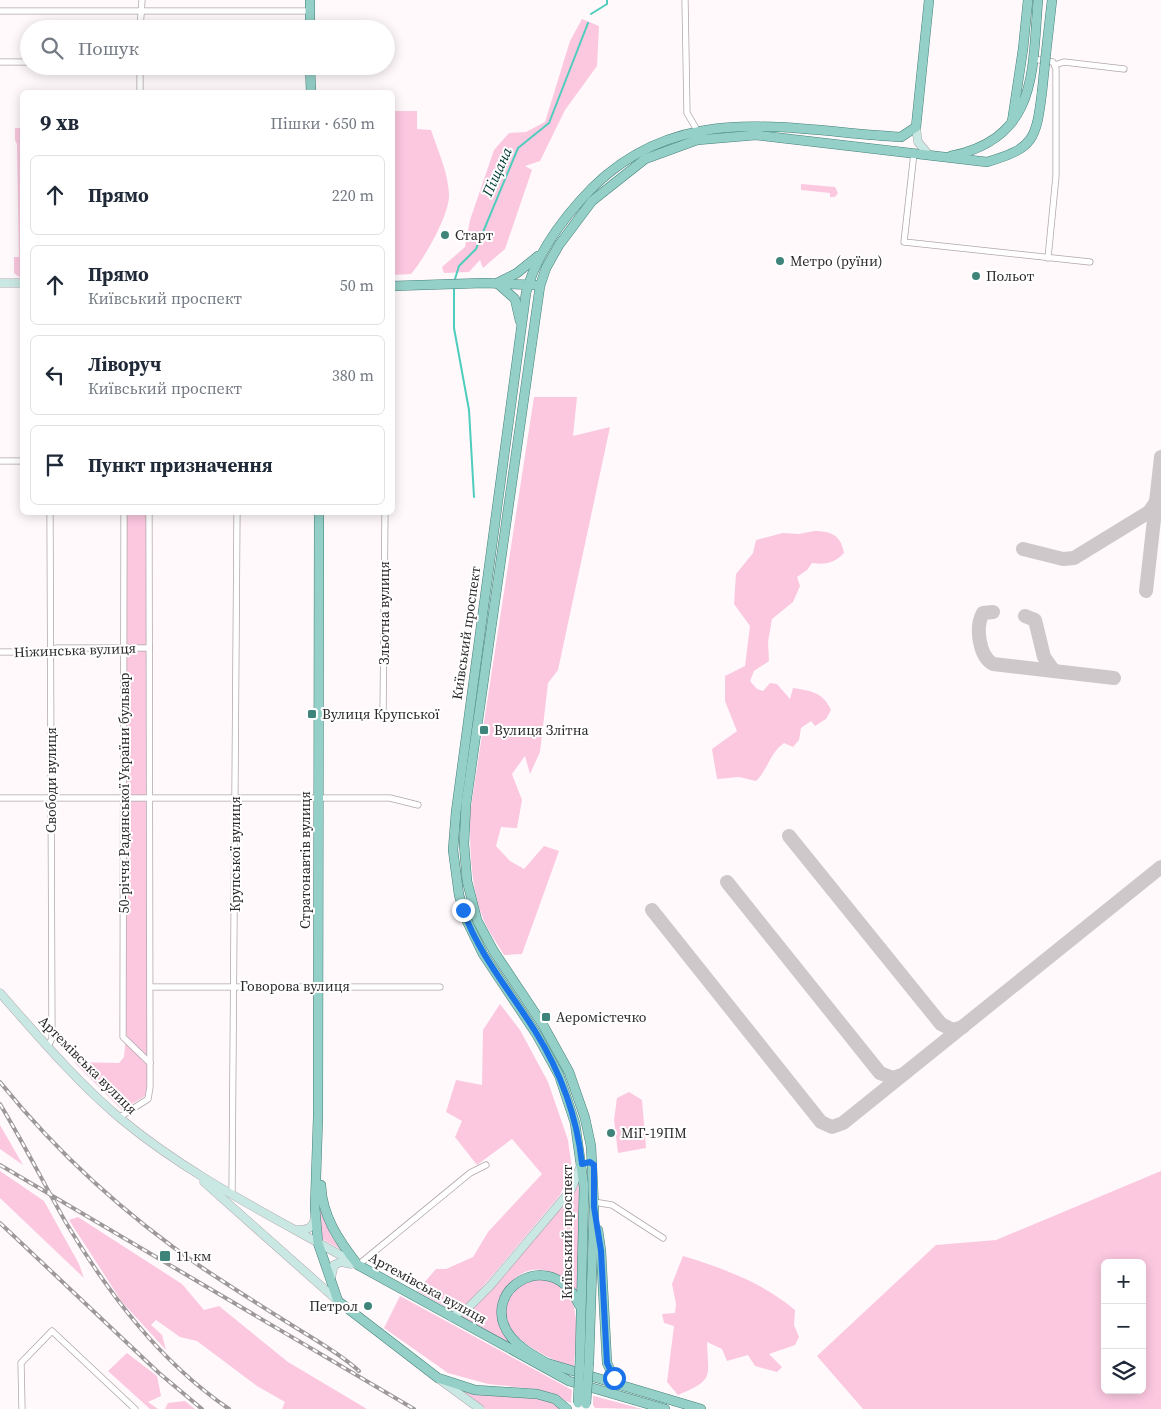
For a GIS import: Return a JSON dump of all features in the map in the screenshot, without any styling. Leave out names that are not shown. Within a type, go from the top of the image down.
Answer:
[{"type":"main road","points":[[310,0],[310,20]]},
{"type":"main road","points":[[928,154],[918,142],[916,127],[929,0]]},
{"type":"main road","points":[[1012,122],[1028,0]]},
{"type":"main road","points":[[948,156],[981,147],[1012,122],[1020,113],[1026,95],[1033,58],[1038,0]]},
{"type":"main road","name":"Київський проспект","points":[[584,1360],[594,1204],[594,1165],[585,1118],[569,1072],[530,1004],[477,920],[467,881],[464,844],[466,804],[540,286],[555,252],[592,200],[617,178],[645,159],[697,140],[756,135],[948,156],[962,160],[986,162],[1007,156],[1022,148],[1030,141],[1037,130],[1052,0]]},
{"type":"main road","points":[[310,75],[311,90]]},
{"type":"main road","name":"Київський проспект","points":[[584,1360],[581,1309],[584,1187],[575,1123],[558,1075],[537,1035],[483,954],[467,921],[459,895],[453,850],[456,812],[521,325],[533,269],[567,216],[586,194],[637,153],[667,138],[697,130],[757,126],[901,137],[916,127]]},
{"type":"main road","points":[[567,216],[576,222]]},
{"type":"main road","points":[[496,283],[517,273],[542,253]]},
{"type":"main road","points":[[0,283],[20,283]]},
{"type":"main road","points":[[496,283],[514,299],[521,325]]},
{"type":"main road","points":[[395,286],[496,283],[540,286]]},
{"type":"main road","name":"Стратонавтів вулиця","points":[[319,515],[319,986],[315,1208],[318,1243],[338,1301]]},
{"type":"main road","points":[[509,993],[516,984]]},
{"type":"main road","name":"Артемівська вулиця","points":[[0,993],[48,1047],[120,1117],[188,1168],[338,1301],[480,1409]]},
{"type":"main road","points":[[521,1010],[530,1004]]},
{"type":"main road","points":[[318,1117],[322,1196],[338,1241],[358,1265]]},
{"type":"main road","points":[[580,1148],[584,1151],[589,1150],[591,1146]]},
{"type":"main road","points":[[451,1317],[468,1308],[490,1286],[571,1190],[582,1164],[590,1162],[594,1165]]},
{"type":"main road","name":"Артемівська вулиця","points":[[188,1168],[232,1195],[569,1381],[664,1409]]},
{"type":"main road","points":[[594,1204],[601,1251],[607,1363],[614,1378],[624,1386]]},
{"type":"main road","points":[[296,1230],[307,1230],[312,1226],[315,1208]]},
{"type":"main road","points":[[331,1280],[334,1265],[341,1262],[358,1265]]},
{"type":"main road","points":[[550,1364],[523,1349],[511,1337],[504,1326],[502,1312],[505,1297],[513,1285],[525,1276],[538,1274],[551,1276],[574,1294],[581,1309]]},
{"type":"main road","points":[[514,1352],[701,1409]]},
{"type":"main road","points":[[582,1406],[584,1360]]},
{"type":"main road","points":[[438,1378],[475,1390],[538,1394],[555,1399],[567,1409]]},
{"type":"street","points":[[140,20],[142,0]]},
{"type":"street","points":[[685,0],[687,113],[697,130]]},
{"type":"street","points":[[0,12],[141,10],[310,11]]},
{"type":"street","points":[[1033,58],[1052,62],[1055,65]]},
{"type":"street","points":[[0,62],[20,62]]},
{"type":"street","points":[[1055,65],[1064,62],[1124,69]]},
{"type":"street","points":[[1048,258],[1056,176],[1055,65]]},
{"type":"street","points":[[140,75],[140,90]]},
{"type":"street","points":[[914,153],[904,242],[1090,262]]},
{"type":"street","points":[[0,461],[20,462]]},
{"type":"street","name":"Свободи вулиця","points":[[48,1047],[52,1038],[50,515]]},
{"type":"street","name":"50-річчя Радянської України бульвар","points":[[124,515],[123,1037],[150,1063]]},
{"type":"street","name":"50-річчя Радянської України бульвар","points":[[120,1117],[148,1099],[150,1063],[149,515]]},
{"type":"street","name":"Крупської вулиця","points":[[232,1195],[237,515]]},
{"type":"street","name":"Зльотна вулиця","points":[[383,714],[385,515]]},
{"type":"street","name":"Ніжинська вулиця","points":[[0,652],[51,651],[56,648],[150,648]]},
{"type":"street","points":[[0,798],[390,798],[418,805]]},
{"type":"street","name":"Говорова вулиця","points":[[150,987],[440,987]]},
{"type":"street","points":[[358,1265],[470,1173],[486,1165]]},
{"type":"street","points":[[594,1204],[612,1205],[663,1238]]},
{"type":"street","points":[[22,1409],[21,1363],[52,1331],[135,1409]]},
{"type":"shaded area","points":[[582,19],[599,26],[597,66],[565,110],[540,161],[525,166],[532,170],[505,249],[483,268],[480,260],[469,272],[444,273],[442,267],[465,247],[470,220],[494,150],[509,133],[526,132],[545,122],[570,41]]},
{"type":"shaded area","points":[[395,111],[417,111],[417,129],[431,130],[447,178],[449,194],[441,224],[423,258],[411,274],[395,275]]},
{"type":"shaded area","points":[[15,128],[20,128],[20,278],[14,273],[14,257],[19,257],[17,144]]},
{"type":"shaded area","points":[[801,184],[835,187],[838,193],[835,197],[830,197],[830,193],[801,190]]},
{"type":"shaded area","points":[[534,397],[577,397],[573,436],[610,427],[558,670],[548,683],[540,752],[530,774],[525,756],[512,774],[522,800],[517,828],[501,827],[496,846],[510,861],[524,869],[544,846],[559,851],[522,954],[504,955],[486,925],[477,898],[472,870],[470,813]]},
{"type":"shaded area","points":[[127,515],[147,515],[147,1086],[145,1096],[122,1110],[74,1062],[119,1063],[124,1057],[126,1036]]},
{"type":"shaded area","points":[[814,531],[834,535],[843,547],[844,553],[830,562],[822,564],[812,563],[807,570],[797,577],[800,586],[793,602],[772,619],[768,642],[769,661],[754,671],[750,681],[757,689],[763,691],[770,683],[777,684],[790,699],[793,688],[816,693],[824,699],[831,710],[826,719],[815,726],[811,721],[801,728],[799,740],[793,747],[784,743],[779,747],[756,781],[739,777],[717,779],[712,749],[737,731],[725,701],[725,676],[745,666],[750,626],[734,604],[736,574],[753,553],[756,540],[783,533],[799,534]]},
{"type":"shaded area","points":[[500,1004],[520,1030],[548,1082],[568,1140],[572,1169],[560,1195],[497,1270],[468,1303],[451,1310],[417,1291],[436,1269],[446,1269],[473,1257],[488,1232],[542,1174],[512,1139],[477,1165],[455,1137],[462,1121],[446,1112],[456,1080],[482,1085],[483,1030]]},
{"type":"shaded area","points":[[629,1092],[642,1100],[646,1148],[618,1153],[614,1120],[617,1098]]},
{"type":"shaded area","points":[[0,1125],[23,1165],[0,1149]]},
{"type":"shaded area","points":[[0,1171],[44,1201],[79,1264],[84,1278],[0,1198]]},
{"type":"shaded area","points":[[1161,1171],[1161,1409],[863,1409],[817,1356],[936,1245],[996,1240]]},
{"type":"shaded area","points":[[579,1176],[578,1298],[563,1280],[544,1270],[529,1271],[516,1278],[506,1290],[501,1304],[500,1320],[506,1336],[518,1349],[459,1319],[480,1302],[572,1191]]},
{"type":"shaded area","points":[[319,1207],[331,1236],[340,1249],[320,1238]]},
{"type":"shaded area","points":[[78,1217],[182,1284],[204,1310],[219,1306],[288,1362],[367,1409],[282,1409],[285,1402],[257,1386],[197,1341],[180,1337],[156,1320],[151,1325],[162,1335],[166,1350],[122,1302],[69,1220]]},
{"type":"shaded area","points":[[683,1256],[742,1277],[783,1300],[795,1310],[794,1325],[799,1337],[795,1345],[769,1354],[782,1367],[777,1372],[755,1366],[748,1355],[727,1361],[722,1349],[707,1342],[708,1370],[704,1381],[678,1395],[667,1382],[674,1326],[664,1323],[662,1314],[675,1313],[676,1304],[672,1284]]},
{"type":"shaded area","points":[[531,1277],[550,1280],[561,1287],[569,1296],[576,1318],[574,1368],[558,1362],[526,1344],[514,1333],[507,1320],[506,1307],[514,1292]]},
{"type":"shaded area","points":[[400,1296],[572,1390],[571,1403],[535,1389],[488,1384],[448,1373],[384,1328]]},
{"type":"shaded area","points":[[127,1353],[157,1376],[161,1396],[148,1402],[158,1409],[150,1409],[108,1371]]},
{"type":"shaded area","points":[[460,1390],[540,1399],[552,1402],[561,1409],[486,1409],[459,1392]]},
{"type":"shaded area","points":[[593,1396],[642,1409],[595,1408]]},
{"type":"shaded area","points":[[185,1401],[195,1409],[165,1409],[168,1403]]},
{"type":"waterway","name":"Піщана","points":[[591,14],[607,4],[607,0]]},
{"type":"waterway","name":"Піщана","points":[[455,279],[459,266],[476,249],[518,148],[549,123],[588,23]]},
{"type":"waterway","name":"Піщана","points":[[454,288],[454,328],[469,410],[474,497]]},
{"type":"taxiway","points":[[1146,591],[1161,457]]},
{"type":"taxiway","points":[[1023,549],[1063,559],[1074,558],[1149,512],[1156,502]]},
{"type":"taxiway","points":[[993,612],[983,613],[979,626],[980,641],[984,655],[993,664],[1114,678]]},
{"type":"taxiway","points":[[1025,616],[1035,620],[1044,657],[1054,671]]},
{"type":"taxiway","points":[[789,836],[941,1024],[953,1030],[963,1027]]},
{"type":"taxiway","points":[[652,910],[821,1122],[832,1127],[843,1123],[1161,867]]},
{"type":"taxiway","points":[[727,882],[880,1073],[893,1078],[902,1075]]},
{"type":"railway","points":[[0,1082],[22,1109],[70,1159],[148,1228],[204,1269],[326,1346],[359,1371]]},
{"type":"railway","points":[[0,1104],[65,1221],[117,1299],[137,1324],[180,1370],[229,1409]]},
{"type":"railway","points":[[0,1165],[414,1409]]},
{"type":"railway","points":[[0,1223],[159,1373],[202,1409]]},
{"type":"place","name":"Старт","points":[[445,235]]},
{"type":"place","name":"Метро (руїни)","points":[[780,261]]},
{"type":"place","name":"Польот","points":[[976,276]]},
{"type":"place","name":"Вулиця Крупської","points":[[312,714]]},
{"type":"place","name":"Вулиця Злітна","points":[[484,730]]},
{"type":"place","name":"Аеромістечко","points":[[546,1017]]},
{"type":"place","name":"МіГ-19ПМ","points":[[611,1133]]},
{"type":"place","name":"11 км","points":[[165,1256]]},
{"type":"place","name":"Петрол","points":[[368,1306]]},
{"type":"route","points":[[463,910],[483,954],[534,1030],[558,1075],[575,1123],[582,1164],[590,1162],[594,1165],[594,1207],[601,1251],[607,1363],[614,1378]]}]
